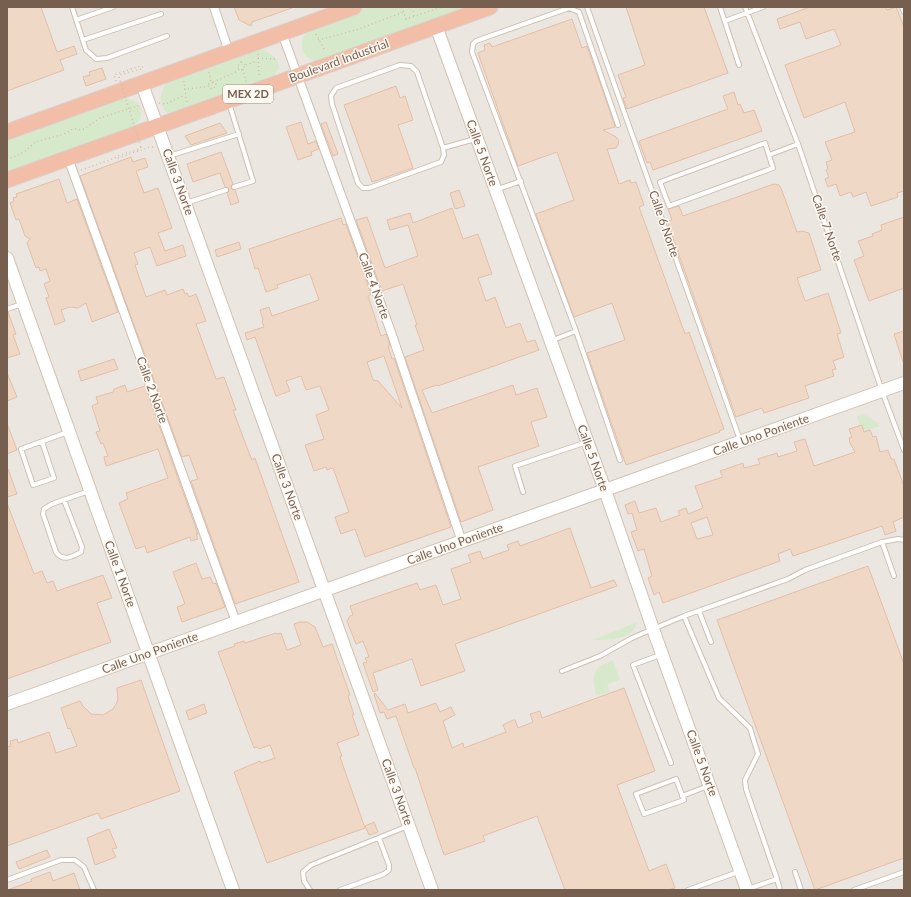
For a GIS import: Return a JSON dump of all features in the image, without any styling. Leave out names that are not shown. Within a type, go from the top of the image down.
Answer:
[{"type":"highway","points":[[7,132],[354,7]]},
{"type":"highway","name":"Boulevard Industrial","points":[[7,180],[490,7]]},
{"type":"street","points":[[214,7],[229,52]]},
{"type":"street","name":"Calle 5 Norte","points":[[436,26],[605,490],[653,629],[747,890]]},
{"type":"street","name":"Calle 4 Norte","points":[[282,33],[391,332],[462,542]]},
{"type":"street","name":"Calle 3 Norte","points":[[142,84],[432,890]]},
{"type":"street","name":"Calle 2 Norte","points":[[68,158],[236,622]]},
{"type":"street","name":"Calle 1 Norte","points":[[7,258],[22,304],[233,890]]},
{"type":"street","name":"Calle Uno Poniente","points":[[7,704],[904,384]]},
{"type":"lane","points":[[72,7],[86,50],[96,59],[107,58],[167,36]]},
{"type":"lane","points":[[76,20],[113,7]]},
{"type":"lane","name":"Calle 6 Norte","points":[[587,7],[741,442]]},
{"type":"lane","points":[[720,7],[739,65]]},
{"type":"lane","name":"Calle 7 Norte","points":[[745,7],[798,144],[882,391],[904,450]]},
{"type":"lane","points":[[725,20],[763,7]]},
{"type":"lane","points":[[902,7],[904,12]]},
{"type":"lane","points":[[618,125],[579,12],[569,8],[476,41],[473,44],[472,52],[576,331],[620,460]]},
{"type":"lane","points":[[83,40],[161,14]]},
{"type":"lane","points":[[400,65],[411,66],[417,72],[443,148],[444,155],[441,162],[369,188],[363,188],[358,182],[332,104],[331,96],[336,88],[400,65]]},
{"type":"lane","points":[[229,101],[253,181],[234,187]]},
{"type":"lane","points":[[169,156],[238,134]]},
{"type":"lane","points":[[443,148],[477,138]]},
{"type":"lane","points":[[765,143],[769,155],[773,168],[669,206],[660,182],[765,143]]},
{"type":"lane","points":[[769,155],[798,144]]},
{"type":"lane","points":[[496,190],[521,181]]},
{"type":"lane","points":[[186,203],[226,190]]},
{"type":"lane","points":[[7,309],[22,304]]},
{"type":"lane","points":[[551,341],[576,331]]},
{"type":"lane","points":[[42,442],[54,478],[33,485],[21,449],[69,432]]},
{"type":"lane","points":[[524,492],[516,466],[587,442]]},
{"type":"lane","points":[[64,500],[82,547],[81,552],[75,556],[65,559],[60,557],[56,552],[43,514],[44,509],[52,504],[90,491]]},
{"type":"lane","points":[[562,671],[600,656],[632,638],[684,616],[788,579],[805,570],[882,542],[898,539],[904,540]]},
{"type":"lane","points":[[882,542],[894,576]]},
{"type":"lane","points":[[699,611],[711,642]]},
{"type":"lane","points":[[684,616],[719,698],[750,728],[758,754],[746,780],[746,788],[780,890]]},
{"type":"lane","points":[[662,654],[633,665],[672,763]]},
{"type":"lane","points":[[676,779],[682,796],[684,800],[644,814],[636,794],[676,779]]},
{"type":"lane","points":[[682,796],[710,785]]},
{"type":"lane","points":[[310,890],[304,881],[303,872],[311,865],[409,825]]},
{"type":"lane","points":[[340,890],[384,874],[389,870],[389,865],[378,838]]},
{"type":"lane","points":[[7,880],[61,860],[75,860],[84,868],[94,890]]},
{"type":"lane","points":[[688,890],[740,871]]},
{"type":"lane","points":[[795,872],[801,890]]},
{"type":"lane","points":[[854,890],[904,872]]},
{"type":"lane","points":[[747,890],[777,879]]},
{"type":"path","points":[[402,7],[406,19],[442,7]]},
{"type":"path","points":[[413,7],[414,17]]},
{"type":"path","points":[[318,40],[356,30],[404,12]]},
{"type":"path","points":[[312,22],[318,40],[325,51]]},
{"type":"path","points":[[257,42],[260,89]]},
{"type":"path","points":[[240,69],[237,67],[241,62],[246,64],[258,60],[276,59]]},
{"type":"path","points":[[246,64],[243,69],[246,82]]},
{"type":"path","points":[[74,172],[116,158],[140,149],[141,147],[119,77],[120,75],[141,70],[143,67],[140,66],[114,75]]},
{"type":"path","points":[[209,86],[209,84],[213,82],[243,69]]},
{"type":"path","points":[[181,70],[185,83],[185,96],[190,114]]},
{"type":"path","points":[[184,88],[209,86],[210,88],[214,88],[216,84],[213,82]]},
{"type":"path","points":[[7,160],[24,152],[34,143],[64,134],[73,129],[84,129],[100,118],[149,101],[165,104],[185,96]]},
{"type":"path","points":[[116,158],[150,147]]},
{"type":"shaded area","points":[[7,7],[904,7],[904,890],[7,890]]},
{"type":"green space","points":[[368,7],[469,7],[318,61],[306,56],[303,52],[302,41],[304,36],[313,27]]},
{"type":"green space","points":[[259,48],[273,56],[279,64],[279,68],[276,73],[271,77],[175,112],[167,113],[164,109],[161,100],[162,91],[170,80]]},
{"type":"green space","points":[[121,97],[131,99],[140,106],[140,120],[131,128],[7,171],[7,136]]},
{"type":"green space","points":[[865,415],[874,420],[880,426],[862,432],[857,416]]},
{"type":"green space","points":[[637,622],[635,628],[625,636],[605,640],[593,640]]},
{"type":"green space","points":[[613,660],[620,680],[607,684],[610,692],[596,695],[594,682],[595,673],[600,666]]},
{"type":"building","points":[[7,7],[41,7],[57,52],[74,46],[77,54],[60,60],[64,70],[7,91]]},
{"type":"building","points":[[234,7],[292,8],[252,22],[251,26],[239,20]]},
{"type":"building","points":[[626,7],[704,7],[728,73],[627,109],[623,98],[626,97],[618,75],[645,65]]},
{"type":"building","points":[[810,7],[886,7],[887,10],[896,7],[904,27],[904,191],[897,193],[898,197],[871,206],[866,192],[853,197],[851,192],[840,196],[836,184],[828,187],[825,179],[829,177],[826,170],[828,169],[826,162],[832,160],[825,142],[855,132],[845,102],[804,118],[785,65],[841,45],[834,29],[806,39],[800,22],[780,29],[777,19]]},
{"type":"building","points":[[572,19],[582,48],[587,46],[614,123],[615,127],[603,130],[616,137],[619,141],[616,148],[607,149],[619,184],[630,180],[631,183],[636,182],[644,205],[639,207],[685,334],[689,332],[724,429],[719,431],[720,432],[626,465],[587,353],[625,340],[612,303],[574,317],[536,214],[574,200],[557,152],[518,166],[478,53],[485,50],[484,45],[490,43],[492,47]]},
{"type":"building","points":[[102,68],[106,79],[86,86],[83,77],[90,75],[89,72]]},
{"type":"building","points":[[396,86],[400,98],[405,96],[413,120],[398,125],[413,168],[372,182],[344,105]]},
{"type":"building","points":[[734,92],[738,105],[740,104],[744,113],[754,110],[762,131],[653,170],[650,162],[647,163],[639,141],[728,109],[723,96]]},
{"type":"building","points":[[301,122],[308,144],[316,141],[319,149],[311,152],[312,155],[298,160],[286,127]]},
{"type":"building","points":[[326,122],[338,154],[333,156],[321,124]]},
{"type":"building","points":[[220,123],[227,133],[191,145],[185,136]]},
{"type":"building","points":[[221,152],[233,184],[231,188],[235,190],[239,202],[231,205],[227,193],[229,189],[225,187],[220,173],[193,182],[187,164]]},
{"type":"building","points":[[131,157],[133,162],[145,158],[148,167],[136,171],[144,193],[158,188],[172,228],[158,233],[165,251],[183,245],[186,256],[157,266],[150,247],[134,253],[138,264],[135,265],[146,297],[165,290],[167,295],[183,289],[185,294],[187,293],[189,297],[196,294],[206,321],[196,324],[216,379],[224,377],[236,410],[233,410],[252,460],[255,458],[299,582],[235,604],[191,481],[198,479],[189,455],[182,457],[80,176]]},
{"type":"building","points":[[59,179],[67,203],[77,199],[118,312],[92,322],[86,303],[78,308],[70,307],[61,310],[65,321],[55,325],[46,298],[49,297],[44,284],[50,281],[46,269],[40,271],[39,267],[36,268],[27,243],[30,239],[25,236],[19,219],[16,220],[10,203],[14,201],[13,198],[17,197],[16,194]]},
{"type":"building","points":[[774,184],[779,185],[781,188],[797,232],[802,231],[809,233],[821,270],[797,278],[805,301],[828,293],[841,333],[837,334],[844,357],[833,361],[836,369],[832,370],[834,376],[805,386],[809,398],[764,413],[762,408],[736,417],[667,221],[672,220],[668,209],[679,206],[683,216]]},
{"type":"building","points":[[459,190],[465,206],[455,209],[450,193]]},
{"type":"building","points":[[452,208],[463,239],[478,234],[492,274],[478,278],[486,301],[495,297],[506,328],[520,323],[527,342],[535,340],[539,350],[438,386],[437,385],[422,390],[432,413],[513,385],[516,395],[537,388],[547,417],[531,422],[539,446],[478,467],[493,510],[461,522],[405,357],[424,350],[403,284],[382,291],[356,220],[367,217],[385,268],[418,256],[408,225],[390,230],[387,220],[410,213],[413,223]]},
{"type":"building","points":[[904,217],[904,288],[869,301],[854,260],[864,256],[858,241],[873,236],[872,234],[882,230],[881,225]]},
{"type":"building","points":[[341,218],[343,225],[346,224],[371,294],[368,296],[381,336],[386,334],[390,345],[388,346],[392,359],[394,358],[451,527],[365,557],[355,529],[341,534],[335,517],[349,512],[333,468],[327,470],[326,467],[314,471],[305,445],[324,439],[316,415],[329,410],[320,386],[306,390],[301,376],[286,381],[290,391],[276,396],[255,337],[247,340],[245,333],[264,327],[260,310],[269,307],[272,316],[319,300],[310,274],[277,285],[278,288],[266,292],[258,268],[255,269],[249,249]],"holes":[[[384,356],[402,408],[378,381],[373,380],[367,362]]]},
{"type":"building","points":[[239,242],[241,249],[217,257],[215,250]]},
{"type":"building","points":[[8,312],[16,334],[13,335],[20,354],[7,358]]},
{"type":"building","points":[[904,331],[904,362],[903,362],[894,334]]},
{"type":"building","points":[[114,359],[118,369],[81,381],[78,371]]},
{"type":"building","points":[[7,373],[17,397],[7,401]]},
{"type":"building","points":[[125,385],[127,392],[145,386],[198,534],[196,534],[198,539],[191,541],[190,537],[147,553],[145,546],[136,549],[119,503],[128,499],[126,493],[168,478],[158,449],[106,466],[104,457],[108,456],[103,443],[101,444],[96,432],[100,431],[92,406],[98,403],[96,397],[113,392],[114,389]]},
{"type":"building","points":[[862,425],[864,432],[870,430],[873,437],[876,436],[880,452],[888,450],[891,459],[894,459],[904,486],[904,517],[893,522],[896,531],[885,535],[882,526],[793,556],[790,549],[778,554],[780,561],[663,603],[659,592],[654,595],[648,578],[652,576],[644,549],[638,551],[631,532],[637,530],[632,513],[628,514],[625,505],[635,501],[639,513],[656,508],[661,522],[680,515],[678,511],[686,508],[688,514],[703,508],[695,486],[723,477],[720,471],[743,463],[744,468],[760,464],[758,459],[777,453],[778,457],[797,451],[794,442],[805,439],[814,466],[855,452],[850,443],[849,438],[852,437],[849,429]],"holes":[[[707,517],[713,535],[697,539],[691,523]]]},
{"type":"building","points":[[7,426],[17,450],[7,454]]},
{"type":"building","points":[[7,469],[17,494],[7,497]]},
{"type":"building","points":[[7,503],[34,574],[42,571],[47,583],[53,581],[57,591],[103,575],[112,598],[97,603],[111,642],[7,679]]},
{"type":"building","points":[[570,528],[591,588],[614,580],[617,586],[455,644],[465,671],[421,686],[412,659],[373,673],[378,690],[373,692],[363,663],[367,662],[365,658],[369,657],[363,641],[356,644],[347,621],[350,616],[353,615],[350,606],[417,583],[420,590],[436,585],[443,605],[461,599],[451,569],[471,562],[468,555],[480,551],[483,559],[509,550],[507,545],[518,541],[520,546]]},
{"type":"building","points":[[196,563],[202,579],[210,577],[213,584],[216,583],[225,607],[182,622],[177,607],[185,604],[173,572]]},
{"type":"building","points":[[868,566],[904,664],[904,858],[815,890],[717,620]]},
{"type":"building","points":[[307,622],[315,627],[323,647],[332,644],[350,695],[348,696],[354,715],[352,715],[359,735],[337,743],[342,756],[340,757],[365,828],[267,863],[234,772],[260,761],[261,763],[275,758],[270,745],[259,749],[257,747],[254,748],[218,652],[235,646],[234,644],[244,641],[245,643],[276,633],[281,633],[287,650],[301,645],[294,624]]},
{"type":"building","points":[[141,680],[180,791],[101,819],[98,813],[7,846],[7,747],[11,746],[10,741],[17,739],[18,743],[49,732],[56,753],[77,746],[70,728],[68,729],[61,708],[80,701],[91,714],[103,715],[113,709],[116,704],[118,699],[117,688]]},
{"type":"building","points":[[624,688],[655,771],[617,785],[649,871],[666,864],[675,888],[668,890],[565,890],[537,816],[483,836],[485,841],[444,855],[396,716],[387,719],[384,712],[380,713],[374,694],[375,693],[388,710],[405,704],[408,713],[436,703],[440,712],[451,707],[455,715],[443,721],[452,748],[463,743],[464,748],[506,732],[503,725],[513,720],[515,720],[518,728],[533,722],[530,714],[540,711],[542,718]]},
{"type":"building","points":[[204,704],[207,713],[189,720],[186,711]]},
{"type":"building","points":[[374,822],[378,832],[369,835],[365,826]]},
{"type":"building","points":[[109,829],[117,848],[112,849],[116,857],[95,865],[87,838]]},
{"type":"building","points":[[47,850],[50,857],[19,869],[16,862]]},
{"type":"building","points":[[50,872],[53,881],[74,873],[80,890],[10,890],[32,881],[31,879]]}]
